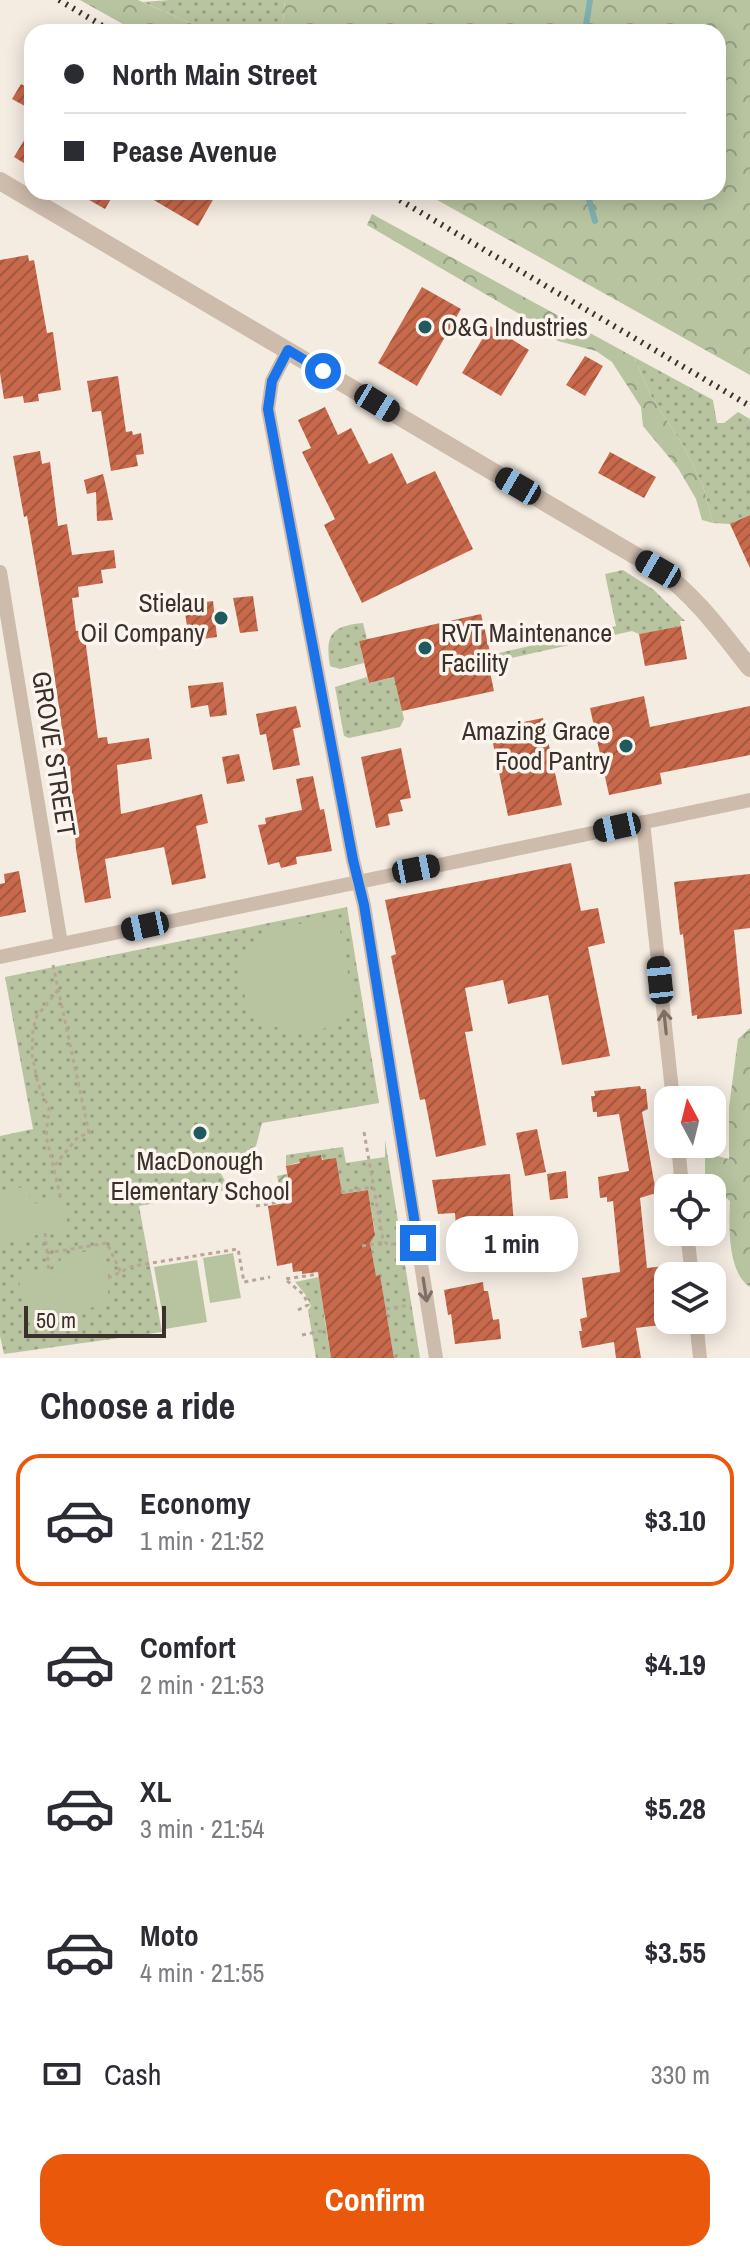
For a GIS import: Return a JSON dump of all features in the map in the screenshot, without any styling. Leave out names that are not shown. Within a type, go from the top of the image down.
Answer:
[{"type":"street","points":[[0,181],[24,195]]},
{"type":"street","points":[[32,200],[658,569],[699,604],[750,668]]},
{"type":"street","points":[[288,350],[272,381],[268,409],[357,882],[364,905],[436,1358]]},
{"type":"street","name":"GROVE STREET","points":[[0,572],[61,944]]},
{"type":"street","points":[[0,957],[750,800]]},
{"type":"street","points":[[643,822],[671,1086]]},
{"type":"street","points":[[697,1334],[700,1358]]},
{"type":"path","points":[[53,965],[89,1133],[78,1137],[53,1166]]},
{"type":"path","points":[[58,990],[37,1016],[32,1037],[35,1070],[49,1108],[46,1136],[61,1199]]},
{"type":"path","points":[[364,1132],[385,1242]]},
{"type":"path","points":[[341,1192],[373,1186]]},
{"type":"path","points":[[256,1206],[291,1200]]},
{"type":"path","points":[[45,1233],[49,1271]]},
{"type":"path","points":[[362,1246],[404,1242]]},
{"type":"path","points":[[47,1253],[107,1243],[121,1273]]},
{"type":"path","points":[[108,1278],[133,1266],[238,1249],[244,1282],[270,1277]]},
{"type":"path","points":[[298,1310],[308,1305],[304,1295],[285,1279],[319,1274]]},
{"type":"path","points":[[386,1309],[414,1304]]},
{"type":"path","points":[[302,1335],[326,1330]]},
{"type":"green space","points":[[80,0],[138,0],[193,24],[123,24]]},
{"type":"green space","points":[[285,0],[283,24],[193,24],[143,2]]},
{"type":"green space","points":[[285,0],[750,0],[750,375],[437,200],[726,200],[726,24],[283,24]]},
{"type":"green space","points":[[372,214],[634,357],[652,398],[684,447],[703,486],[713,523],[702,520],[696,499],[678,468],[643,426],[641,407],[612,362],[596,351],[558,341],[528,319],[367,225]]},
{"type":"green space","points":[[634,357],[713,400],[717,423],[724,423],[738,412],[750,419],[750,515],[730,524],[713,523],[703,486],[684,447],[652,398]]},
{"type":"green space","points":[[623,570],[654,590],[685,621],[680,621],[681,626],[639,634],[632,631],[396,684],[404,719],[400,727],[349,738],[344,736],[335,687],[367,677],[369,683],[616,626],[605,574]]},
{"type":"green space","points":[[363,623],[367,639],[359,641],[364,663],[340,669],[330,666],[329,647],[333,634],[344,627]]},
{"type":"green space","name":"MacDonough Elementary School","points":[[347,907],[379,1103],[262,1123],[256,1146],[221,1174],[230,1189],[139,1206],[162,1332],[4,1354],[0,1336],[0,1136],[33,1129],[5,977]]},
{"type":"green space","points":[[329,917],[340,930],[354,1007],[322,1030],[290,1033],[265,1022],[247,1003],[240,976],[245,949],[270,931]]},
{"type":"green space","points":[[750,1028],[750,1287],[742,1280],[733,1260],[726,1174],[705,1174],[705,1158],[729,1159],[729,1107],[738,1039]]},
{"type":"green space","points":[[385,1140],[420,1358],[394,1358],[380,1276],[376,1276],[362,1250],[375,1232],[368,1190],[342,1194],[321,1156],[286,1166],[286,1155],[343,1147],[346,1163],[385,1157]]},
{"type":"green space","points":[[287,1174],[291,1198],[264,1202],[262,1192],[271,1190],[271,1185],[279,1184],[277,1176]]},
{"type":"green space","points":[[28,1186],[31,1204],[65,1199],[67,1221],[61,1231],[2,1241],[0,1192]]},
{"type":"green space","points":[[102,1249],[109,1280],[107,1305],[56,1313],[54,1308],[25,1312],[18,1276],[52,1270],[65,1255]]},
{"type":"green space","points":[[233,1253],[241,1298],[210,1303],[203,1258]]},
{"type":"green space","points":[[197,1260],[207,1322],[165,1329],[154,1267]]},
{"type":"green space","points":[[319,1277],[331,1358],[316,1358],[308,1310],[311,1306],[295,1282]]},
{"type":"building","points":[[21,84],[24,86],[24,106],[12,99]]},
{"type":"building","points":[[24,140],[24,163],[14,157]]},
{"type":"building","points":[[89,200],[110,200],[105,209]]},
{"type":"building","points":[[154,200],[213,200],[198,226]]},
{"type":"building","points":[[28,255],[29,261],[34,260],[47,333],[53,332],[61,390],[38,394],[39,401],[24,403],[23,396],[4,399],[0,373],[0,260]]},
{"type":"building","name":"O&G Industries","points":[[422,287],[461,309],[417,386],[378,363]]},
{"type":"building","name":"O&G Industries","points":[[490,326],[529,350],[501,396],[462,373]]},
{"type":"building","points":[[585,356],[603,366],[585,396],[566,385]]},
{"type":"building","points":[[118,376],[126,432],[132,431],[133,435],[141,433],[144,454],[136,455],[138,466],[111,471],[101,411],[92,412],[87,381]]},
{"type":"building","points":[[325,407],[338,435],[351,428],[369,464],[392,453],[407,484],[435,471],[473,549],[362,603],[324,525],[335,519],[302,452],[311,448],[298,420]]},
{"type":"building","points":[[40,451],[42,464],[50,462],[58,526],[67,524],[72,555],[114,550],[116,568],[101,570],[103,583],[78,587],[79,597],[72,598],[76,631],[84,630],[98,738],[107,737],[108,744],[149,738],[152,759],[117,765],[121,814],[202,794],[208,823],[196,826],[206,878],[172,885],[164,847],[105,859],[111,898],[85,903],[76,849],[70,766],[64,767],[60,744],[64,743],[52,659],[27,516],[24,517],[13,456]]},
{"type":"building","points":[[610,452],[656,477],[644,498],[598,473]]},
{"type":"building","points":[[103,474],[113,520],[97,521],[96,492],[87,494],[84,480]]},
{"type":"building","points":[[750,515],[750,568],[730,524]]},
{"type":"building","points":[[253,596],[258,631],[240,633],[233,598]]},
{"type":"building","points":[[213,601],[217,637],[189,641],[184,605]]},
{"type":"building","name":"RVT Maintenance Facility","points":[[481,614],[491,656],[487,657],[494,691],[402,711],[394,677],[369,683],[359,641]]},
{"type":"building","points":[[681,626],[687,659],[645,666],[639,634]]},
{"type":"building","points":[[223,682],[227,715],[210,717],[208,705],[191,708],[188,686]]},
{"type":"building","points":[[644,696],[650,727],[750,706],[750,755],[660,773],[662,784],[609,795],[590,708]]},
{"type":"building","points":[[296,706],[301,727],[293,729],[300,765],[273,770],[266,734],[260,735],[256,714]]},
{"type":"building","points":[[543,718],[562,805],[508,816],[490,729]]},
{"type":"building","points":[[401,748],[411,798],[400,800],[403,811],[388,814],[390,825],[376,828],[361,757]]},
{"type":"building","points":[[239,754],[245,781],[227,784],[222,757]]},
{"type":"building","points":[[313,776],[320,810],[324,809],[332,851],[296,857],[297,864],[281,868],[279,862],[268,865],[258,825],[266,824],[265,818],[302,810],[296,779]]},
{"type":"building","points":[[571,863],[581,911],[598,908],[605,943],[588,947],[610,1056],[562,1065],[548,995],[508,1004],[503,980],[465,988],[473,1031],[465,1032],[486,1145],[436,1157],[425,1099],[420,1100],[391,956],[396,954],[385,900]]},
{"type":"building","points":[[19,871],[26,912],[0,917],[0,884],[5,883],[4,874]]},
{"type":"building","points":[[750,874],[750,928],[734,930],[742,1014],[697,1019],[697,1015],[692,1016],[674,882]]},
{"type":"building","points":[[640,1086],[646,1089],[648,1109],[642,1112],[654,1194],[640,1198],[647,1268],[654,1267],[654,1326],[636,1328],[641,1358],[616,1358],[614,1342],[582,1348],[579,1331],[582,1331],[580,1319],[587,1317],[582,1278],[620,1272],[613,1201],[607,1202],[607,1197],[600,1198],[598,1177],[629,1171],[619,1114],[597,1117],[597,1112],[593,1112],[591,1096],[595,1096],[594,1091]]},
{"type":"building","points":[[537,1129],[546,1172],[525,1176],[516,1133]]},
{"type":"building","points":[[321,1155],[322,1160],[336,1158],[342,1194],[368,1190],[375,1235],[370,1243],[376,1276],[380,1275],[394,1358],[331,1358],[318,1272],[293,1272],[292,1263],[277,1266],[268,1206],[292,1202],[286,1166],[300,1163],[299,1159]]},
{"type":"building","points":[[566,1171],[568,1198],[550,1200],[547,1174]]},
{"type":"building","points":[[510,1174],[514,1225],[480,1228],[481,1252],[458,1253],[455,1213],[438,1214],[432,1180]]},
{"type":"building","points":[[483,1282],[484,1291],[488,1291],[493,1320],[499,1319],[501,1339],[455,1344],[444,1290]]},
{"type":"waterway","points":[[586,24],[590,0]]},
{"type":"waterway","points":[[589,200],[595,221]]},
{"type":"railway","points":[[59,0],[100,24]]},
{"type":"railway","points":[[400,200],[750,406]]},
{"type":"place","name":"O&G Industries","points":[[425,327]]},
{"type":"place","name":"Stielau Oil Company","points":[[221,618]]},
{"type":"place","name":"RVT Maintenance Facility","points":[[425,648]]},
{"type":"place","name":"Amazing Grace Food Pantry","points":[[626,746]]},
{"type":"place","name":"MacDonough Elementary School","points":[[200,1133]]},
{"type":"route","points":[[323,371],[288,350],[272,381],[268,409],[357,882],[364,905],[418,1243]]}]
